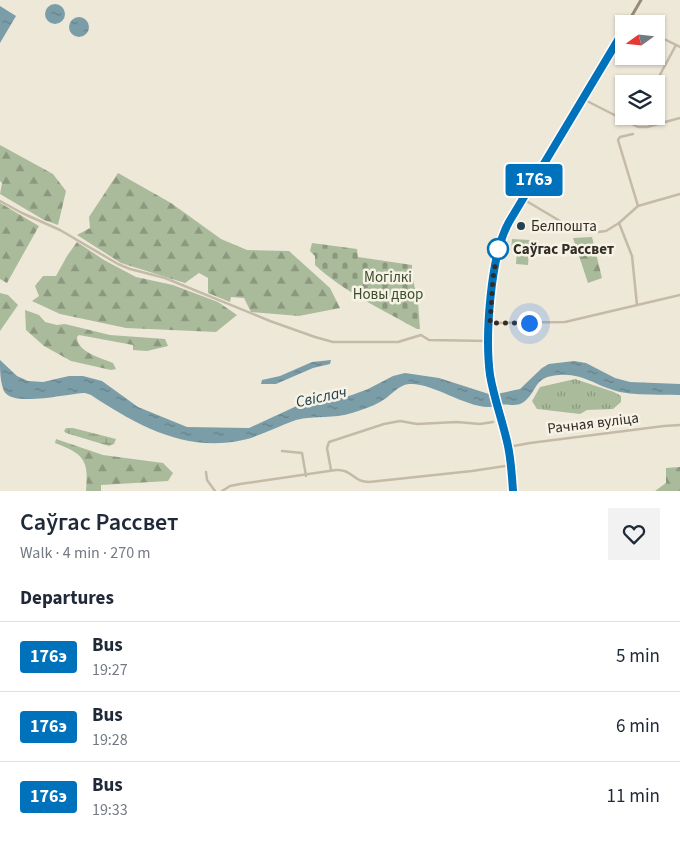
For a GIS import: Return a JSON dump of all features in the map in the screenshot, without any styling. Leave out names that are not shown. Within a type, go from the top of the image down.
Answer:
[{"type":"main road","points":[[632,15],[641,0]]},
{"type":"main road","points":[[513,491],[508,447],[491,382],[490,323],[493,278],[500,242],[507,226],[615,45]]},
{"type":"street","points":[[665,39],[680,47]]},
{"type":"street","points":[[660,75],[676,45]]},
{"type":"street","points":[[583,99],[638,127],[647,127],[680,118]]},
{"type":"street","points":[[633,134],[620,137],[618,140],[638,206]]},
{"type":"street","points":[[523,199],[560,222],[602,232],[619,223],[638,206],[680,194]]},
{"type":"street","points":[[0,200],[22,213],[60,230],[124,267],[165,278],[270,321],[323,339],[340,342],[396,342],[421,336],[429,340],[489,341]]},
{"type":"street","points":[[619,223],[632,256],[637,305]]},
{"type":"street","points":[[490,323],[565,322],[680,295]]},
{"type":"street","points":[[331,470],[327,448],[329,442],[384,424],[400,421],[417,424],[457,422],[480,424],[493,422]]},
{"type":"street","name":"Рачная вуліца","points":[[508,447],[680,425]]},
{"type":"street","points":[[282,451],[302,453],[306,476]]},
{"type":"street","points":[[222,491],[240,484],[276,478],[306,476],[331,470],[344,470],[358,481],[368,482],[511,465]]},
{"type":"street","points":[[206,472],[207,480],[215,491]]},
{"type":"green space","points":[[0,145],[53,174],[66,191],[58,225],[44,220],[0,194],[2,183],[0,181]]},
{"type":"green space","points":[[118,173],[171,203],[221,239],[247,250],[289,251],[330,288],[340,308],[299,316],[251,312],[244,298],[231,297],[230,302],[208,293],[208,278],[199,273],[185,283],[121,263],[77,235],[90,228],[89,217]]},
{"type":"green space","points":[[0,203],[39,226],[7,283],[0,279]]},
{"type":"green space","points":[[592,237],[602,278],[588,283],[573,238]]},
{"type":"green space","points":[[512,239],[530,240],[528,265],[516,264],[517,251],[511,251]]},
{"type":"green space","points":[[77,242],[104,260],[136,277],[173,285],[218,302],[237,315],[216,332],[126,328],[60,314],[32,301],[39,296],[35,286],[43,276],[56,276]]},
{"type":"green space","name":"Могілкі Новы двор","points":[[312,243],[357,249],[358,257],[412,265],[420,329],[364,300],[326,275],[315,265],[315,256],[310,251]]},
{"type":"green space","points":[[0,293],[8,295],[18,305],[0,331]]},
{"type":"green space","points":[[25,310],[39,315],[45,322],[57,325],[65,324],[110,335],[165,339],[168,346],[147,351],[133,350],[133,345],[79,335],[77,337],[81,347],[90,354],[113,363],[116,369],[111,370],[71,361],[44,346],[26,330]]},
{"type":"green space","points":[[575,379],[614,392],[621,396],[621,402],[613,409],[587,410],[580,414],[537,409],[532,401],[540,387]]},
{"type":"green space","points":[[66,428],[73,428],[116,439],[114,444],[109,446],[66,433],[64,431]]},
{"type":"green space","points":[[56,439],[103,455],[163,463],[173,473],[168,481],[101,485],[101,491],[86,491],[86,472],[82,459],[72,451],[55,443]]},
{"type":"green space","points":[[680,467],[680,491],[655,491],[666,483],[666,468]]},
{"type":"water","points":[[51,4],[59,4],[65,10],[65,18],[59,24],[51,24],[45,18],[45,10]]},
{"type":"water","points":[[0,6],[16,16],[0,43]]},
{"type":"water","points":[[75,17],[83,17],[89,23],[89,31],[83,37],[75,37],[69,31],[69,23]]},
{"type":"water","points":[[0,360],[17,376],[28,381],[43,382],[69,376],[83,376],[102,381],[138,407],[187,427],[249,428],[301,404],[334,400],[352,395],[393,376],[405,373],[439,378],[492,395],[520,389],[542,368],[549,364],[574,361],[586,363],[615,378],[630,382],[680,384],[680,395],[620,392],[576,376],[559,375],[545,378],[541,381],[522,403],[488,407],[468,403],[418,384],[409,384],[401,387],[377,404],[352,413],[296,420],[243,440],[201,443],[162,434],[126,417],[85,393],[29,399],[9,396],[4,391],[2,383]]},
{"type":"water","points":[[331,360],[330,364],[313,368],[276,384],[261,384],[262,380],[280,376],[312,362]]},
{"type":"bus line","name":"176э","points":[[513,491],[508,447],[491,382],[489,367],[490,314],[498,249],[509,222],[615,45]]},
{"type":"place","name":"Белпошта","points":[[521,226]]},
{"type":"place","name":"Саўгас Рассвет","points":[[498,249]]},
{"type":"route","points":[[498,249],[493,278],[490,323],[529,323]]},
{"type":"water label","name":"Свіслач","points":[[321,396]]}]
